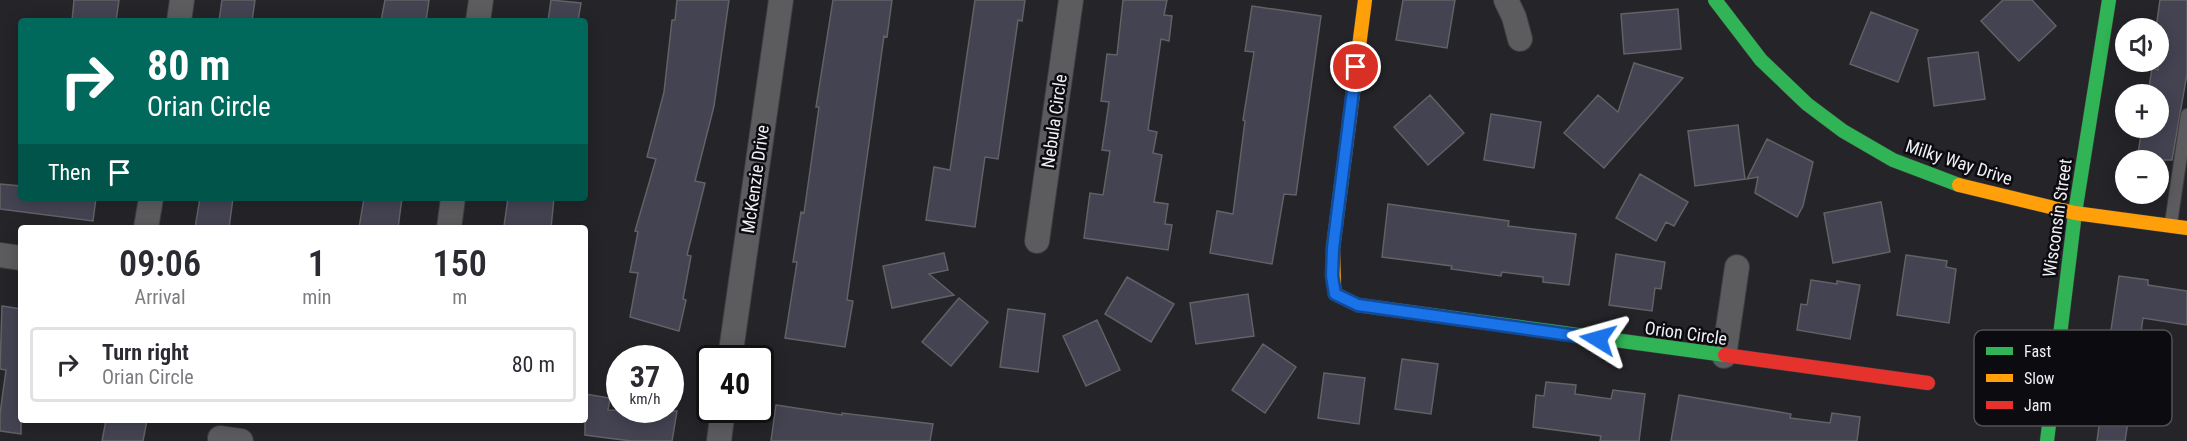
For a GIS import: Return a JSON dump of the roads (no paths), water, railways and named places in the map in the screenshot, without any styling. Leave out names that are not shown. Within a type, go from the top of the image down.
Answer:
[{"type":"street","points":[[179,18],[182,0]]},
{"type":"street","points":[[478,18],[481,0]]},
{"type":"street","name":"McKenzie Drive","points":[[732,345],[781,0]]},
{"type":"street","name":"Nebula Circle","points":[[1037,241],[1071,0]]},
{"type":"street","name":"Orion Circle","points":[[1365,0],[1333,248],[1332,276],[1335,294],[1358,305],[1928,383]]},
{"type":"street","points":[[1506,0],[1520,39]]},
{"type":"street","name":"Milky Way Drive","points":[[1715,0],[1761,60],[1807,104],[1843,131],[1893,160],[1957,184],[2075,213],[2187,228]]},
{"type":"street","name":"Wisconsin Street","points":[[2061,330],[2075,213],[2109,0]]},
{"type":"street","points":[[146,225],[150,201]]},
{"type":"street","points":[[449,225],[453,201]]},
{"type":"street","points":[[0,255],[18,258]]},
{"type":"street","points":[[1724,356],[1737,267]]},
{"type":"street","points":[[719,441],[721,423]]},
{"type":"street","name":"Wisconsin Street","points":[[2047,441],[2049,426]]},
{"type":"lane","points":[[2170,226],[2187,115]]}]
